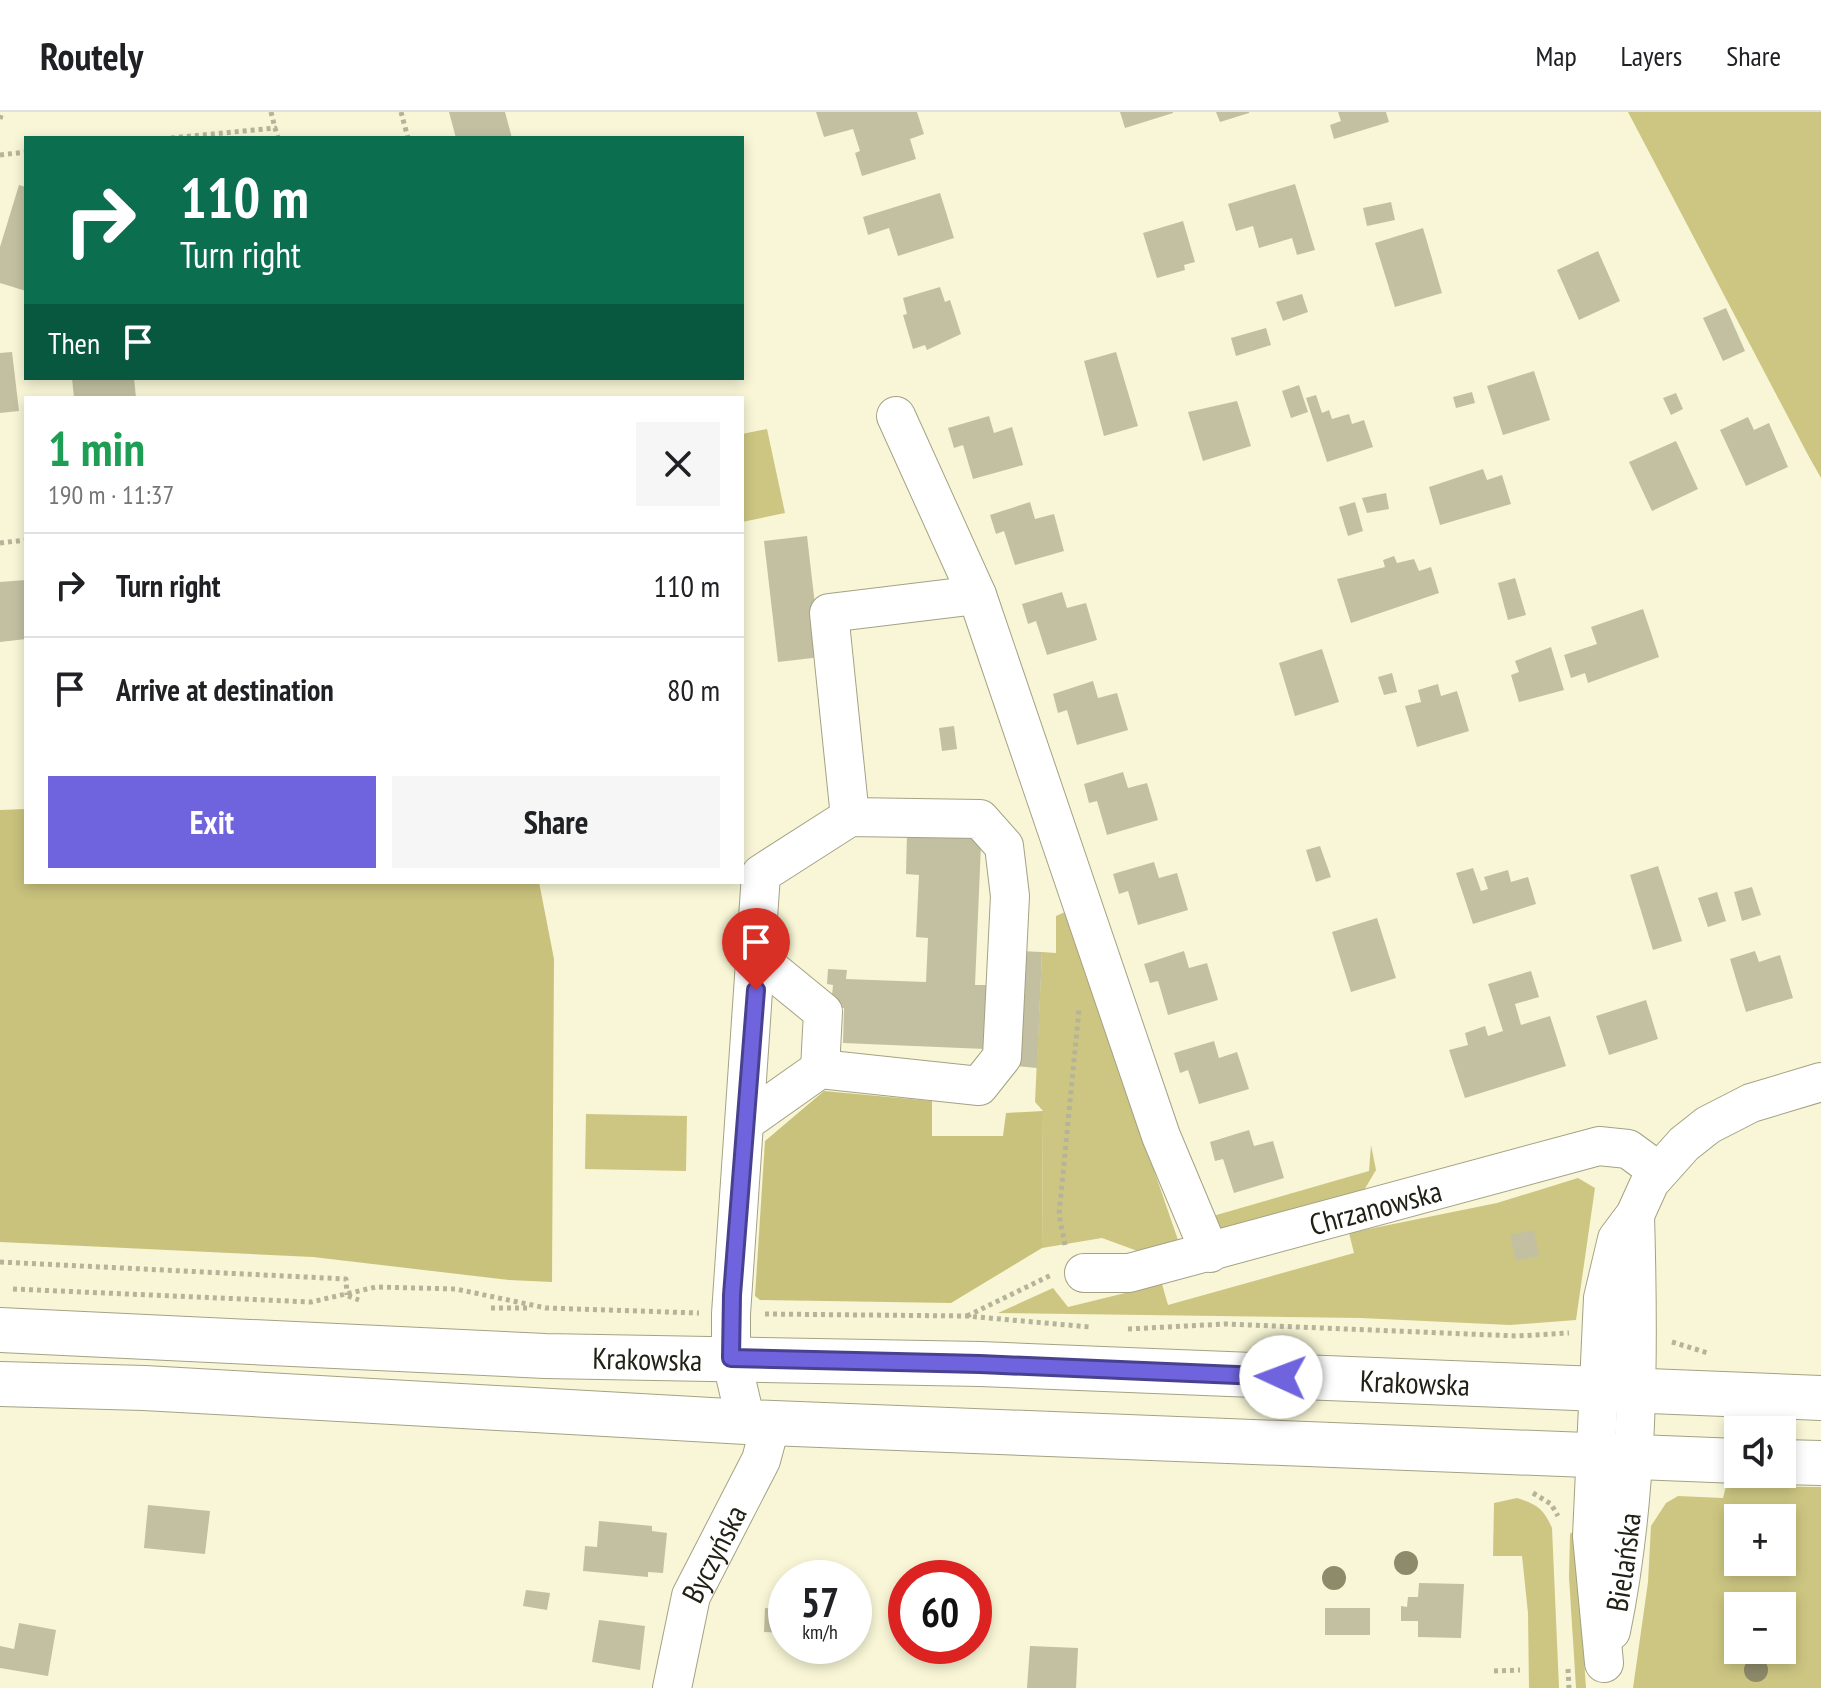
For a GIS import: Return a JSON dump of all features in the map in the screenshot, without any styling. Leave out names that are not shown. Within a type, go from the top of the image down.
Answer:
[{"type":"main road","name":"Krakowska","points":[[0,1330],[545,1356],[980,1364],[1821,1398]]},
{"type":"main road","name":"Krakowska","points":[[0,1384],[144,1388],[759,1422],[1724,1461]]},
{"type":"main road","points":[[1796,1462],[1821,1463]]},
{"type":"street","points":[[896,416],[977,595],[1161,1136],[1210,1253]]},
{"type":"street","points":[[850,817],[829,613],[977,595]]},
{"type":"street","points":[[745,1122],[820,1069],[979,1086],[1002,1057],[1010,896],[1004,846],[980,819],[850,817],[761,874],[731,1314],[731,1358],[759,1422]]},
{"type":"street","points":[[757,958],[823,1012],[820,1069]]},
{"type":"street","points":[[1617,1392],[1635,1215],[1658,1171],[1684,1144],[1729,1113],[1821,1082]]},
{"type":"street","name":"Chrzanowska","points":[[1084,1273],[1129,1273],[1599,1146],[1628,1149],[1658,1171]]},
{"type":"street","name":"Bielańska","points":[[1604,1675],[1593,1563],[1613,1458],[1617,1392]]},
{"type":"street","name":"Byczyńska","points":[[672,1688],[691,1596],[761,1460],[759,1422]]},
{"type":"path","points":[[0,119],[2,112]]},
{"type":"path","points":[[271,112],[277,136]]},
{"type":"path","points":[[401,112],[407,136]]},
{"type":"path","points":[[192,136],[275,128]]},
{"type":"path","points":[[0,155],[24,152]]},
{"type":"path","points":[[0,543],[24,540]]},
{"type":"path","points":[[1079,1002],[1059,1215],[1065,1246],[1084,1273]]},
{"type":"path","points":[[0,1262],[346,1279],[347,1295]]},
{"type":"path","points":[[966,1316],[1050,1275],[1084,1273]]},
{"type":"path","points":[[0,1289],[311,1302],[376,1287],[456,1289],[540,1307]]},
{"type":"path","points":[[347,1295],[359,1300]]},
{"type":"path","points":[[491,1308],[966,1316],[1102,1328]]},
{"type":"path","points":[[1117,1329],[1225,1324],[1517,1336],[1580,1333]]},
{"type":"path","points":[[1662,1339],[1714,1355]]},
{"type":"path","points":[[1494,1671],[1520,1670]]},
{"type":"shaded area","points":[[1628,112],[1821,112],[1821,478],[1808,455]]},
{"type":"shaded area","points":[[767,429],[785,513],[744,522],[744,434]]},
{"type":"shaded area","points":[[24,809],[24,884],[539,884],[554,959],[552,1282],[509,1280],[313,1257],[0,1242],[0,810]]},
{"type":"shaded area","points":[[1065,912],[1178,1240],[1143,1253],[1102,1238],[1042,1248],[1043,1111],[1035,1102],[1042,952],[1056,953],[1056,916]]},
{"type":"shaded area","points":[[824,1091],[932,1101],[932,1136],[1003,1136],[1006,1113],[1043,1111],[1042,1248],[951,1303],[760,1300],[755,1296],[765,1141]]},
{"type":"shaded area","points":[[586,1114],[687,1116],[686,1171],[585,1169]]},
{"type":"shaded area","points":[[1371,1145],[1376,1170],[1363,1192],[1220,1232],[1213,1216],[1369,1171]]},
{"type":"shaded area","points":[[1578,1178],[1595,1188],[1576,1320],[1510,1325],[1361,1318],[998,1313],[1053,1288],[1068,1307],[1162,1284],[1168,1305],[1354,1253],[1349,1233],[1497,1203]]},
{"type":"shaded area","points":[[1821,1487],[1821,1688],[1633,1688],[1648,1582],[1651,1526],[1666,1503],[1678,1496],[1723,1498],[1726,1488]]},
{"type":"shaded area","points":[[1517,1498],[1539,1508],[1552,1528],[1559,1688],[1529,1688],[1528,1613],[1522,1556],[1493,1556],[1494,1503]]},
{"type":"shaded area","points":[[1575,1530],[1586,1688],[1576,1688],[1569,1577],[1570,1534]]},
{"type":"building","points":[[449,112],[505,112],[511,136],[455,136]]},
{"type":"building","points":[[816,112],[917,112],[924,134],[910,139],[916,159],[862,176],[855,153],[860,151],[853,129],[824,137]]},
{"type":"building","points":[[1120,112],[1173,112],[1173,113],[1125,128]]},
{"type":"building","points":[[1216,112],[1249,112],[1249,113],[1220,122]]},
{"type":"building","points":[[1338,112],[1386,112],[1389,122],[1334,139],[1330,125],[1341,121]]},
{"type":"building","points":[[1295,184],[1315,250],[1297,255],[1292,238],[1259,248],[1253,226],[1236,231],[1228,204]]},
{"type":"building","points":[[19,185],[24,186],[24,290],[0,283],[0,247]]},
{"type":"building","points":[[940,193],[954,238],[898,256],[889,228],[868,235],[863,217]]},
{"type":"building","points":[[1391,202],[1395,220],[1367,226],[1363,208]]},
{"type":"building","points":[[1183,221],[1195,262],[1184,265],[1185,270],[1157,278],[1143,233]]},
{"type":"building","points":[[1423,228],[1442,293],[1395,307],[1375,243]]},
{"type":"building","points":[[1598,251],[1620,301],[1579,320],[1557,270]]},
{"type":"building","points":[[940,287],[945,302],[950,300],[961,334],[927,350],[925,345],[913,349],[903,315],[907,314],[903,298]]},
{"type":"building","points":[[1302,294],[1308,312],[1283,321],[1276,302]]},
{"type":"building","points":[[1726,308],[1745,351],[1723,361],[1703,318]]},
{"type":"building","points":[[1266,328],[1271,345],[1236,356],[1231,338]]},
{"type":"building","points":[[12,352],[19,411],[0,413],[0,353]]},
{"type":"building","points":[[1116,352],[1138,426],[1104,436],[1084,361]]},
{"type":"building","points":[[1534,371],[1550,420],[1503,435],[1487,386]]},
{"type":"building","points":[[72,380],[134,380],[136,396],[74,396]]},
{"type":"building","points":[[1299,385],[1308,412],[1291,418],[1282,391]]},
{"type":"building","points":[[1472,392],[1475,403],[1456,408],[1453,397]]},
{"type":"building","points":[[1676,393],[1683,409],[1671,415],[1663,398]]},
{"type":"building","points":[[1316,395],[1322,413],[1329,410],[1332,419],[1349,414],[1352,424],[1364,420],[1373,447],[1327,462],[1306,398]]},
{"type":"building","points":[[1237,401],[1251,446],[1203,461],[1188,412]]},
{"type":"building","points":[[989,416],[994,433],[1012,427],[1023,465],[973,479],[963,445],[954,448],[948,428]]},
{"type":"building","points":[[1748,417],[1754,430],[1769,423],[1788,467],[1746,486],[1720,430]]},
{"type":"building","points":[[1676,441],[1698,489],[1652,511],[1629,462]]},
{"type":"building","points":[[1483,469],[1487,480],[1502,475],[1511,504],[1440,525],[1429,487]]},
{"type":"building","points":[[1386,493],[1389,509],[1367,513],[1362,498]]},
{"type":"building","points":[[1030,502],[1035,519],[1054,514],[1064,551],[1015,565],[1004,531],[996,534],[990,515]]},
{"type":"building","points":[[1355,502],[1363,531],[1348,536],[1339,507]]},
{"type":"building","points":[[807,536],[821,657],[778,662],[764,541]]},
{"type":"building","points":[[1394,556],[1397,563],[1414,559],[1419,571],[1431,567],[1439,593],[1351,623],[1337,579],[1385,567],[1383,560]]},
{"type":"building","points":[[1515,578],[1526,615],[1508,620],[1498,583]]},
{"type":"building","points":[[24,580],[24,639],[0,642],[0,582]]},
{"type":"building","points":[[1062,592],[1067,608],[1086,603],[1097,640],[1047,655],[1036,621],[1028,624],[1022,604]]},
{"type":"building","points":[[1643,609],[1659,657],[1588,683],[1585,673],[1571,678],[1564,655],[1597,644],[1591,627]]},
{"type":"building","points":[[1551,647],[1564,690],[1519,702],[1511,675],[1519,672],[1515,661]]},
{"type":"building","points":[[1322,649],[1339,702],[1295,716],[1279,663]]},
{"type":"building","points":[[1392,673],[1397,692],[1384,695],[1378,677]]},
{"type":"building","points":[[1093,681],[1098,698],[1117,693],[1128,730],[1077,745],[1067,710],[1058,713],[1053,694]]},
{"type":"building","points":[[1438,684],[1441,696],[1457,691],[1469,731],[1417,747],[1405,706],[1421,702],[1418,690]]},
{"type":"building","points":[[954,726],[957,749],[942,751],[939,728]]},
{"type":"building","points":[[1123,772],[1128,788],[1147,783],[1158,820],[1107,835],[1097,801],[1089,803],[1084,784]]},
{"type":"building","points":[[907,833],[973,836],[981,845],[975,985],[988,985],[985,1049],[843,1043],[844,1008],[831,1007],[833,985],[827,984],[828,969],[847,970],[846,979],[926,982],[928,938],[916,937],[919,875],[906,874]]},
{"type":"building","points":[[1320,846],[1331,877],[1316,882],[1306,850]]},
{"type":"building","points":[[1154,862],[1159,878],[1177,873],[1188,910],[1138,925],[1128,891],[1119,894],[1113,874]]},
{"type":"building","points":[[1658,866],[1682,941],[1653,950],[1630,875]]},
{"type":"building","points":[[1473,868],[1481,891],[1488,889],[1484,877],[1508,870],[1511,882],[1528,877],[1536,904],[1473,924],[1456,873]]},
{"type":"building","points":[[1752,887],[1761,915],[1742,921],[1734,892]]},
{"type":"building","points":[[1717,892],[1726,921],[1708,927],[1698,898]]},
{"type":"building","points":[[1377,918],[1396,978],[1351,992],[1332,932]]},
{"type":"building","points":[[1020,951],[1042,952],[1037,1068],[1015,1066]]},
{"type":"building","points":[[1184,951],[1189,968],[1207,963],[1218,1000],[1168,1015],[1158,981],[1150,983],[1144,964]]},
{"type":"building","points":[[1755,951],[1759,962],[1780,955],[1793,998],[1746,1012],[1730,959]]},
{"type":"building","points":[[1531,971],[1539,997],[1515,1004],[1521,1025],[1550,1016],[1566,1066],[1465,1098],[1449,1050],[1468,1045],[1465,1033],[1485,1026],[1488,1036],[1503,1031],[1488,984]]},
{"type":"building","points":[[1646,1000],[1658,1039],[1609,1055],[1596,1016]]},
{"type":"building","points":[[1214,1041],[1219,1058],[1237,1052],[1249,1089],[1199,1104],[1188,1070],[1180,1073],[1174,1053]]},
{"type":"building","points":[[1249,1130],[1254,1146],[1273,1141],[1284,1178],[1234,1193],[1223,1159],[1215,1161],[1210,1142]]},
{"type":"building","points":[[1534,1230],[1539,1256],[1516,1261],[1510,1235]]},
{"type":"building","points":[[148,1505],[210,1511],[205,1554],[144,1548]]},
{"type":"building","points":[[599,1521],[652,1526],[652,1531],[667,1533],[663,1573],[648,1572],[648,1577],[583,1571],[585,1546],[597,1547]]},
{"type":"building","points":[[1419,1583],[1464,1584],[1461,1638],[1418,1637],[1418,1621],[1401,1621],[1401,1606],[1407,1607],[1408,1597],[1418,1597]]},
{"type":"building","points":[[526,1590],[550,1593],[547,1610],[523,1606]]},
{"type":"building","points":[[765,1608],[768,1608],[768,1632],[764,1632]]},
{"type":"building","points":[[1325,1608],[1370,1608],[1370,1635],[1325,1635]]},
{"type":"building","points":[[599,1620],[645,1626],[640,1670],[592,1662]]},
{"type":"building","points":[[19,1623],[56,1630],[48,1676],[0,1668],[0,1646],[14,1649]]},
{"type":"building","points":[[1030,1646],[1078,1648],[1076,1688],[1027,1688]]},
{"type":"route","points":[[756,990],[732,1295],[731,1358],[980,1364],[1281,1377]]}]
